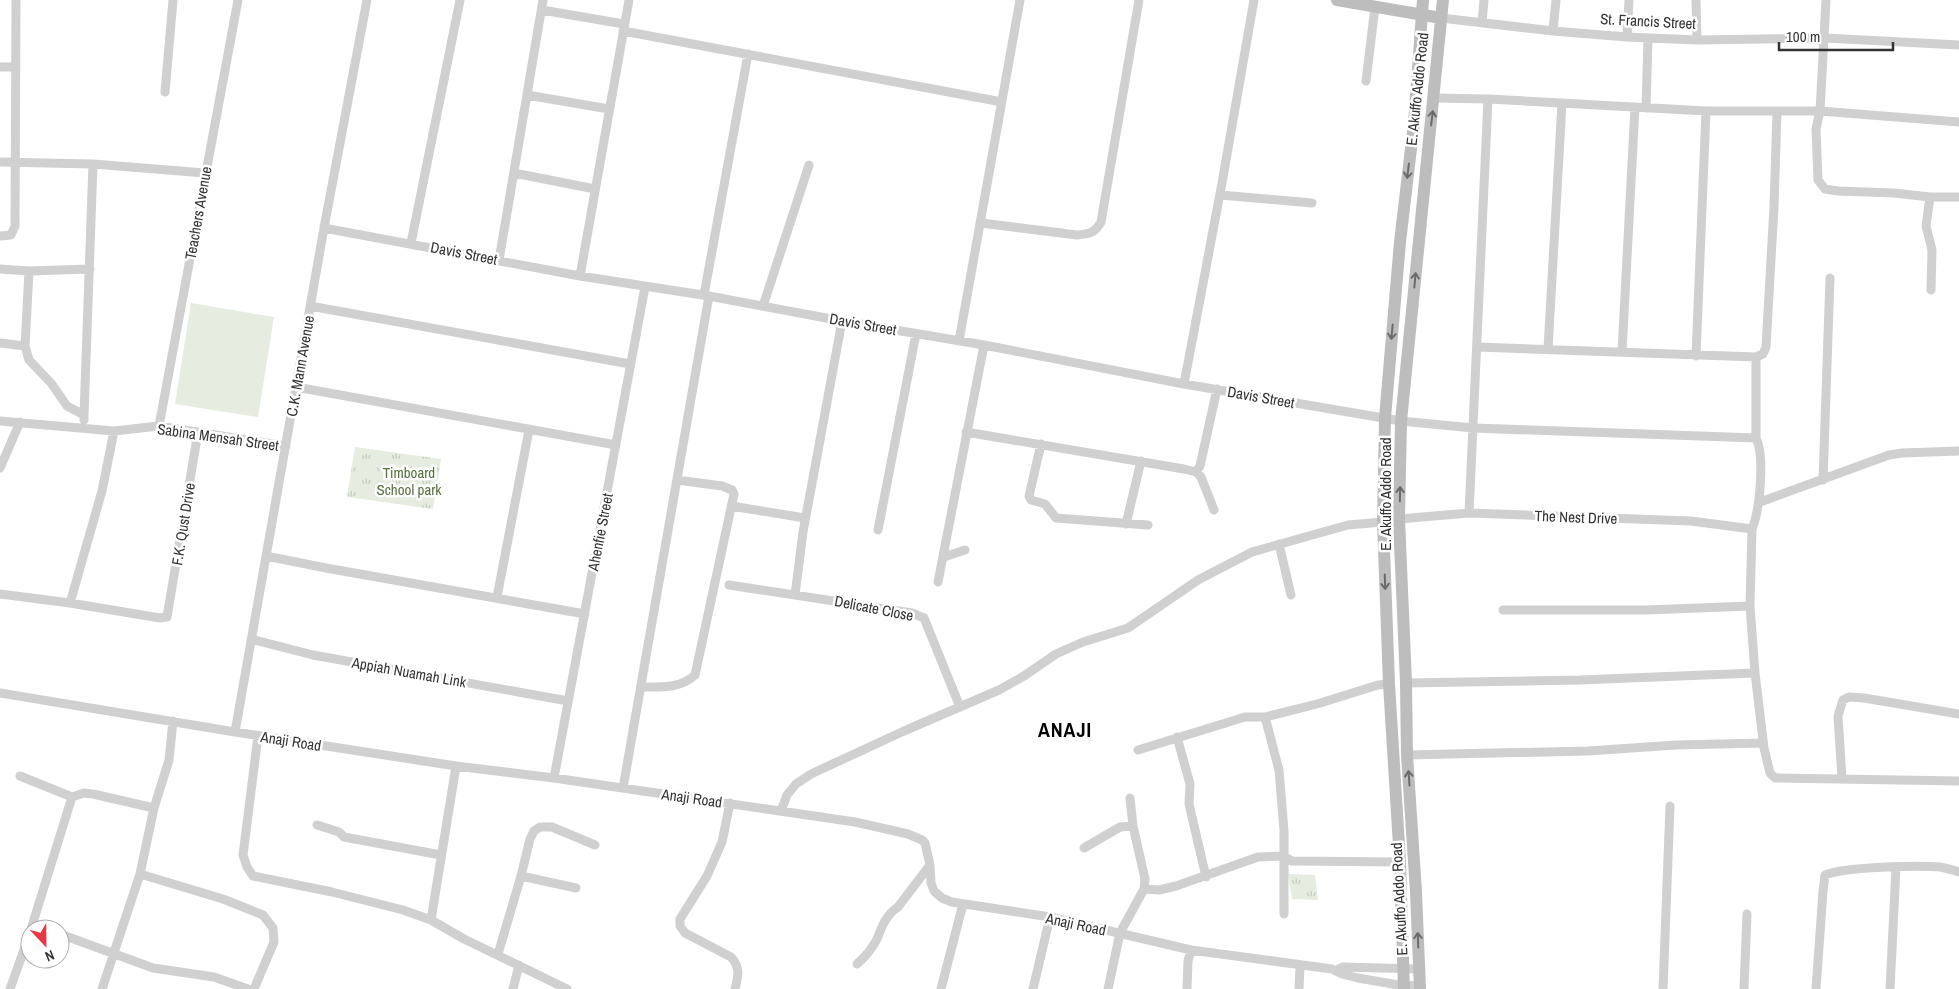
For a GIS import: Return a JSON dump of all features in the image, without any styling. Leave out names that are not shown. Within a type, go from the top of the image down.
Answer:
[{"type":"main road","name":"St. Francis Street","points":[[1337,0],[1440,18]]},
{"type":"main road","name":"E. Akuffo Addo Road","points":[[1404,987],[1400,862],[1389,684],[1382,522],[1385,418],[1400,242],[1414,123],[1423,0]]},
{"type":"main road","name":"E. Akuffo Addo Road","points":[[1420,987],[1407,755],[1399,519],[1401,421],[1443,0]]},
{"type":"street","points":[[0,236],[11,235],[14,232],[16,0]]},
{"type":"street","points":[[165,92],[173,0]]},
{"type":"street","name":"Teachers Avenue","points":[[159,426],[238,0]]},
{"type":"street","name":"C.K. Mann Avenue","points":[[235,732],[324,228],[367,0]]},
{"type":"street","points":[[411,243],[460,0]]},
{"type":"street","points":[[499,260],[544,0]]},
{"type":"street","points":[[580,276],[629,0]]},
{"type":"street","points":[[959,341],[1020,0]]},
{"type":"street","points":[[981,223],[1077,235],[1089,234],[1097,230],[1101,222],[1139,0]]},
{"type":"street","points":[[1184,384],[1220,195],[1254,0]]},
{"type":"street","points":[[1482,23],[1484,0]]},
{"type":"street","points":[[1553,31],[1556,0]]},
{"type":"street","points":[[1627,37],[1629,0]]},
{"type":"street","points":[[1696,0],[1697,40]]},
{"type":"street","points":[[1826,0],[1820,111],[1816,129],[1818,180],[1820,185],[1825,189],[1930,197],[1959,197]]},
{"type":"street","points":[[1366,81],[1374,7]]},
{"type":"street","points":[[542,10],[748,54],[1002,102]]},
{"type":"street","name":"St. Francis Street","points":[[1440,18],[1553,31],[1627,37],[1697,40],[1825,38],[1959,45]]},
{"type":"street","points":[[1646,108],[1648,38]]},
{"type":"street","points":[[623,788],[677,480],[748,54]]},
{"type":"street","points":[[0,67],[16,67]]},
{"type":"street","points":[[527,95],[609,109]]},
{"type":"street","points":[[1434,98],[1488,99],[1706,111],[1820,111],[1959,122]]},
{"type":"street","points":[[1469,513],[1488,99]]},
{"type":"street","points":[[1548,349],[1562,103]]},
{"type":"street","points":[[1622,352],[1635,107]]},
{"type":"street","points":[[1696,356],[1706,111]]},
{"type":"street","points":[[1477,346],[1696,356],[1756,357],[1763,354],[1766,347],[1777,112]]},
{"type":"street","points":[[0,162],[93,164],[205,173]]},
{"type":"street","points":[[84,428],[93,164]]},
{"type":"street","points":[[763,306],[809,165]]},
{"type":"street","points":[[514,173],[595,189]]},
{"type":"street","points":[[1220,195],[1312,203]]},
{"type":"street","points":[[1930,197],[1926,226],[1932,250],[1931,290]]},
{"type":"street","name":"Davis Street","points":[[324,228],[580,276],[707,296],[984,345],[1184,384],[1401,421],[1473,428],[1756,438]]},
{"type":"street","points":[[0,269],[30,271],[90,269]]},
{"type":"street","points":[[30,271],[25,346],[29,360],[51,383],[67,406],[84,415]]},
{"type":"street","points":[[1822,480],[1830,278]]},
{"type":"street","name":"Ahenfie Street","points":[[554,778],[645,287]]},
{"type":"street","points":[[310,306],[630,364]]},
{"type":"street","points":[[795,595],[806,518],[842,321]]},
{"type":"street","points":[[878,530],[916,334]]},
{"type":"street","points":[[0,343],[25,346]]},
{"type":"street","points":[[938,582],[984,345]]},
{"type":"street","points":[[1756,357],[1756,438],[1760,452],[1760,502],[1752,529],[1750,606],[1755,673],[1770,773],[1775,778],[1959,782]]},
{"type":"street","points":[[296,387],[616,445]]},
{"type":"street","points":[[1196,472],[1200,466],[1217,389]]},
{"type":"street","name":"Sabina Mensah Street","points":[[0,421],[114,430],[159,426],[286,446]]},
{"type":"street","points":[[0,468],[20,422]]},
{"type":"street","points":[[0,594],[70,603],[102,491],[114,430]]},
{"type":"street","points":[[497,597],[529,430]]},
{"type":"street","name":"F.K. Qust Drive","points":[[70,603],[160,618],[167,616],[198,432]]},
{"type":"street","points":[[966,432],[1196,472],[1201,477],[1214,510]]},
{"type":"street","points":[[1041,444],[1029,496],[1031,500],[1045,504],[1056,518],[1148,525]]},
{"type":"street","points":[[1760,502],[1889,455],[1959,452]]},
{"type":"street","points":[[1126,524],[1141,461]]},
{"type":"street","points":[[641,687],[671,686],[688,682],[695,675],[734,494],[732,490],[722,486],[677,480]]},
{"type":"street","points":[[731,506],[806,518]]},
{"type":"street","name":"The Nest Drive","points":[[1399,519],[1469,513],[1691,521],[1752,529]]},
{"type":"street","points":[[781,810],[787,795],[796,784],[810,774],[1016,681],[1056,654],[1083,642],[1128,628],[1141,621],[1198,580],[1252,552],[1348,525],[1382,522]]},
{"type":"street","points":[[1279,544],[1291,594]]},
{"type":"street","points":[[944,557],[965,550]]},
{"type":"street","points":[[266,556],[585,614]]},
{"type":"street","name":"Delicate Close","points":[[729,585],[912,613],[924,618],[960,707]]},
{"type":"street","points":[[1503,610],[1646,610],[1750,606]]},
{"type":"street","name":"Appiah Nuamah Link","points":[[251,639],[313,655],[568,701]]},
{"type":"street","points":[[1406,683],[1580,680],[1755,673]]},
{"type":"street","points":[[1138,750],[1245,717],[1265,717],[1317,704],[1378,684],[1389,684]]},
{"type":"street","name":"Anaji Road","points":[[0,693],[258,736],[456,766],[554,778],[855,822],[908,834],[925,843],[930,865],[931,883],[934,891],[942,898],[963,904],[1050,917],[1191,950],[1337,970],[1342,974],[1358,978],[1404,987],[1420,987]]},
{"type":"street","points":[[1842,778],[1838,716],[1843,700],[1864,698],[1959,714]]},
{"type":"street","points":[[1265,717],[1280,770],[1284,914]]},
{"type":"street","points":[[102,989],[140,874],[154,808],[170,760],[173,721]]},
{"type":"street","points":[[258,736],[243,855],[247,867],[253,876],[332,892],[403,910],[431,920],[464,939],[567,989]]},
{"type":"street","points":[[1177,737],[1190,784],[1189,804],[1206,877]]},
{"type":"street","points":[[1407,755],[1588,751],[1676,745],[1764,743]]},
{"type":"street","points":[[431,920],[456,766]]},
{"type":"street","points":[[20,776],[72,798],[84,793],[93,794],[154,808]]},
{"type":"street","points":[[35,919],[72,798]]},
{"type":"street","points":[[1108,989],[1120,933],[1144,890],[1145,879],[1132,826],[1130,798]]},
{"type":"street","points":[[730,803],[722,842],[707,876],[680,919],[680,926],[685,934],[731,957],[736,963],[739,972],[735,989]]},
{"type":"street","points":[[1663,989],[1670,806]]},
{"type":"street","points":[[317,825],[339,832],[344,838],[441,855]]},
{"type":"street","points":[[1084,848],[1120,827],[1132,826]]},
{"type":"street","points":[[498,954],[522,876],[530,838],[534,831],[540,828],[552,827],[595,845]]},
{"type":"street","points":[[1144,890],[1159,890],[1176,886],[1206,877],[1258,857],[1283,856],[1292,861],[1400,862]]},
{"type":"street","points":[[857,964],[871,949],[882,925],[891,912],[898,907],[930,865]]},
{"type":"street","points":[[1816,989],[1823,891],[1826,875],[1840,871],[1896,868],[1942,867],[1959,872]]},
{"type":"street","points":[[1890,989],[1896,868]]},
{"type":"street","points":[[140,874],[223,899],[263,916],[273,928],[274,942],[254,989]]},
{"type":"street","points":[[522,876],[576,888]]},
{"type":"street","points":[[941,989],[963,904]]},
{"type":"street","points":[[1744,989],[1747,914]]},
{"type":"street","points":[[1033,989],[1050,917]]},
{"type":"street","points":[[70,938],[112,955],[153,968],[214,977],[248,989]]},
{"type":"street","points":[[1187,989],[1188,961],[1191,950]]},
{"type":"street","points":[[10,989],[20,962]]},
{"type":"street","points":[[513,989],[518,965]]},
{"type":"street","points":[[1299,989],[1300,966]]},
{"type":"street","name":"Anaji Road","points":[[1337,970],[1343,967],[1419,969]]},
{"type":"green space","points":[[191,303],[274,317],[258,417],[175,404]]},
{"type":"green space","name":"Timboard School park","points":[[355,447],[441,459],[433,509],[347,497]]},
{"type":"green space","points":[[1288,874],[1315,875],[1318,900],[1292,899]]},
{"type":"district","name":"ANAJI","points":[[1065,729]]}]
